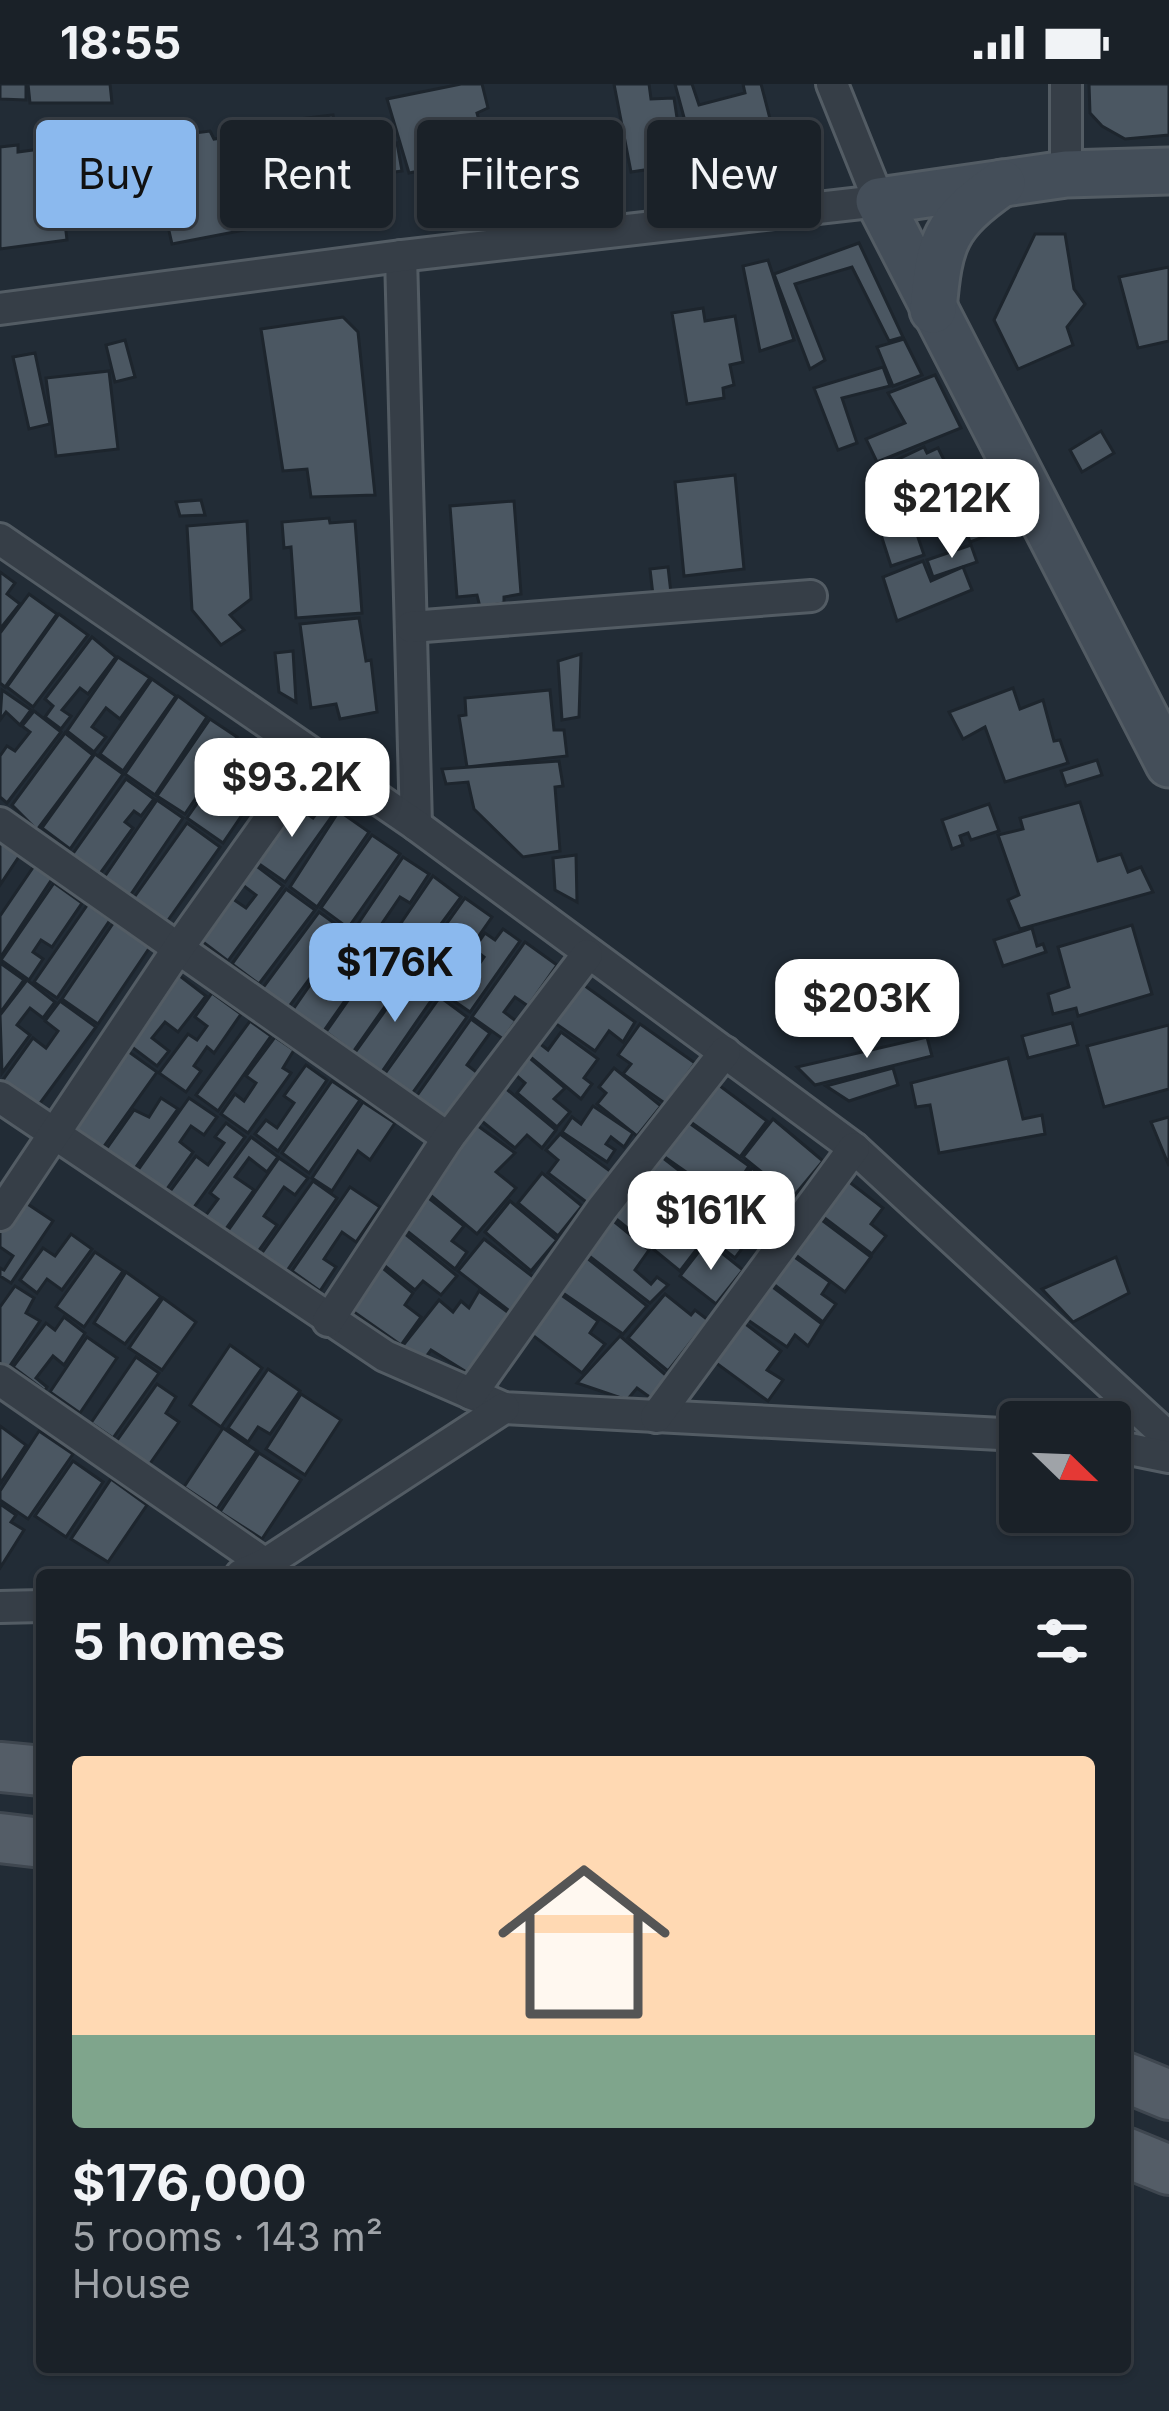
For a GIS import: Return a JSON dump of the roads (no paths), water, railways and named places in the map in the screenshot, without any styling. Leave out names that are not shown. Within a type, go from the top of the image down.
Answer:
[{"type":"main road","points":[[1169,171],[1066,174],[879,201],[1169,764]]},
{"type":"main road","points":[[933,310],[938,255],[951,229],[970,206],[1002,183]]},
{"type":"main road","points":[[0,1767],[36,1771]]},
{"type":"main road","points":[[0,1838],[36,1843]]},
{"type":"main road","points":[[1131,2079],[1169,2095]]},
{"type":"main road","points":[[1131,2154],[1169,2170]]},
{"type":"street","points":[[0,309],[401,256],[879,201],[832,84]]},
{"type":"street","points":[[1066,84],[1066,174]]},
{"type":"street","points":[[401,256],[416,825]]},
{"type":"street","points":[[0,538],[416,825],[854,1148],[1169,1438]]},
{"type":"street","points":[[411,627],[812,596]]},
{"type":"street","points":[[0,1215],[179,947],[314,757]]},
{"type":"street","points":[[0,823],[448,1138]]},
{"type":"street","points":[[328,1321],[448,1138],[587,955]]},
{"type":"street","points":[[471,1394],[602,1209],[725,1052]]},
{"type":"street","points":[[0,1097],[328,1321],[385,1356],[504,1408],[999,1434]]},
{"type":"street","points":[[656,1418],[854,1148]]},
{"type":"street","points":[[0,1380],[252,1569]]},
{"type":"street","points":[[255,1569],[504,1408]]},
{"type":"street","points":[[1131,1449],[1169,1456]]},
{"type":"street","points":[[0,1607],[36,1606]]}]
